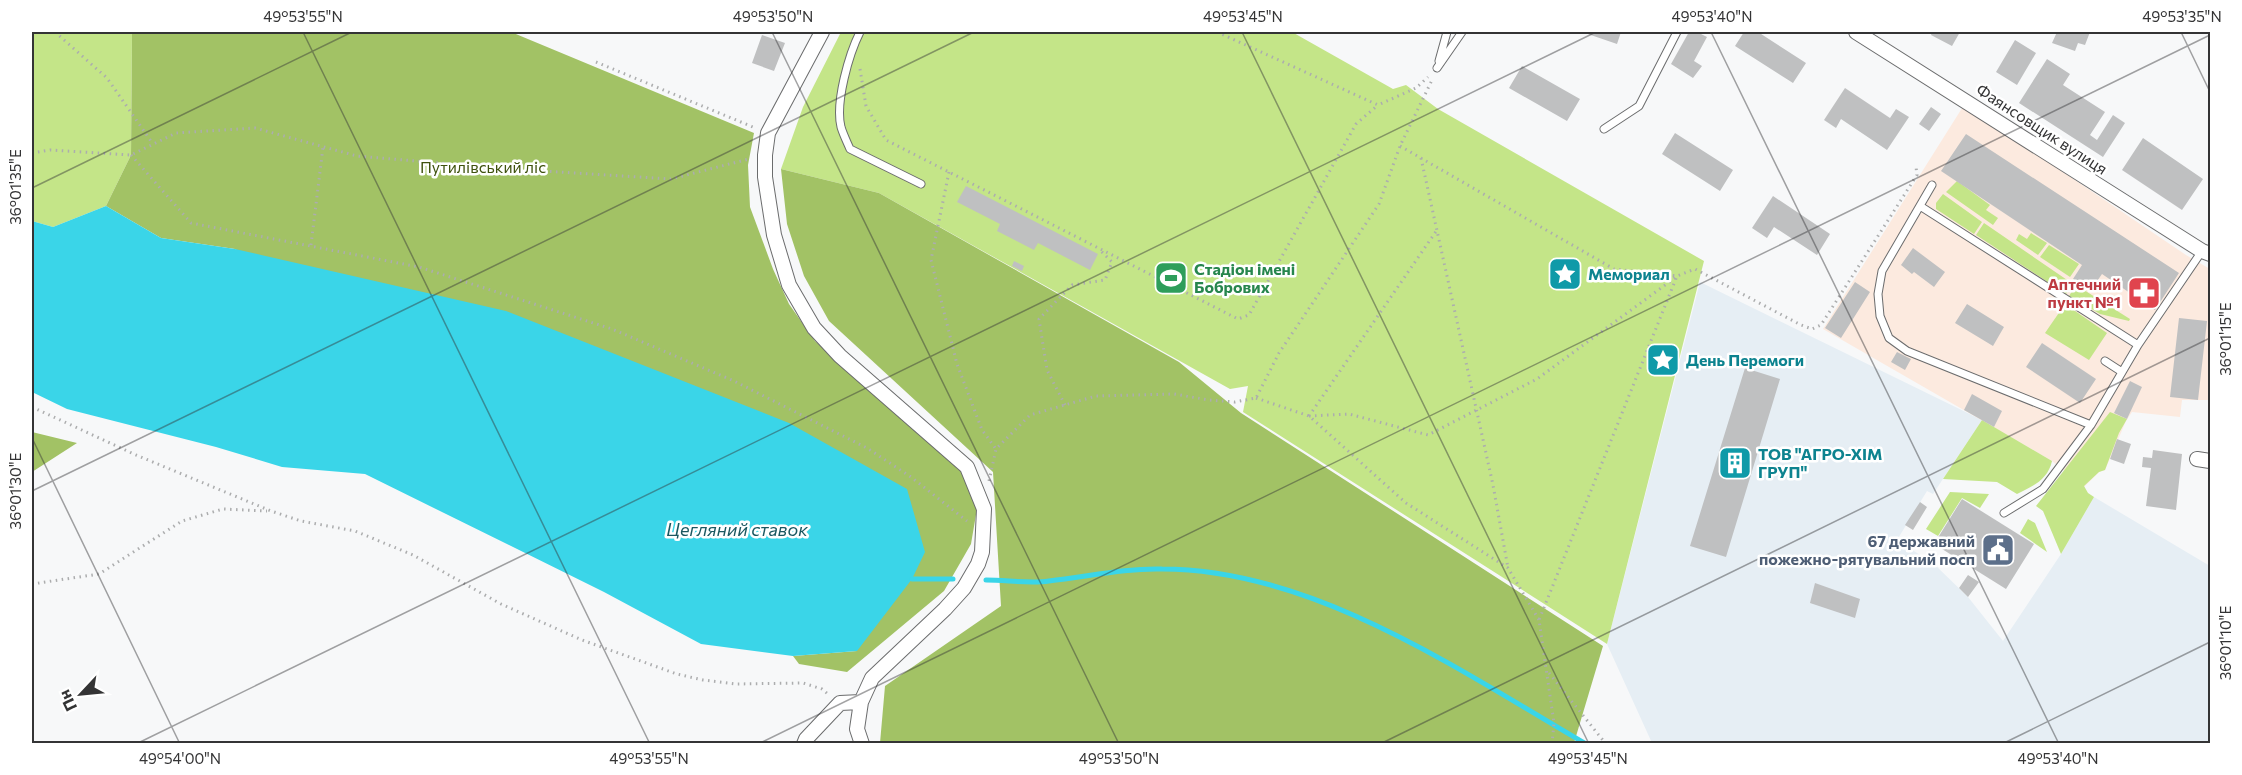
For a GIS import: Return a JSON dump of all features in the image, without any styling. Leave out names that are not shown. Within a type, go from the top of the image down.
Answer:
[{"type":"street","points":[[822,32],[768,133],[765,155],[765,177],[774,235],[789,285],[814,328],[840,356],[967,467],[984,509],[982,552],[964,588],[872,678],[861,702],[857,729],[862,744]]},
{"type":"street","name":"Фаянсовщик вулиця","points":[[1856,32],[2206,253]]},
{"type":"street","points":[[804,744],[840,703],[861,702]]},
{"type":"lane","points":[[860,32],[841,95],[840,126],[850,149],[921,184]]},
{"type":"lane","points":[[1437,68],[1447,32]]},
{"type":"lane","points":[[1437,68],[1462,32]]},
{"type":"lane","points":[[1604,129],[1639,106],[1677,32]]},
{"type":"lane","points":[[1932,185],[1882,272],[1878,294],[1880,316],[1889,338],[1907,351],[2091,425]]},
{"type":"lane","points":[[1920,206],[2138,345]]},
{"type":"lane","points":[[2004,513],[2043,489],[2091,425],[2138,345],[2206,253]]},
{"type":"lane","points":[[2105,361],[2122,372]]},
{"type":"path","points":[[55,32],[107,78],[153,144]]},
{"type":"path","points":[[1217,32],[1378,105]]},
{"type":"path","points":[[856,41],[866,106],[885,140],[1238,319],[1249,315],[1356,124],[1378,105],[1416,88],[1437,68]]},
{"type":"path","points":[[596,62],[768,133]]},
{"type":"path","points":[[1256,398],[1279,354],[1379,204],[1400,146],[1427,94]]},
{"type":"path","points":[[32,153],[50,150],[131,155],[176,133],[255,128],[357,156],[511,169],[671,178],[765,155]]},
{"type":"path","points":[[1400,146],[1614,269],[1677,276]]},
{"type":"path","points":[[311,245],[323,147]]},
{"type":"path","points":[[131,155],[191,224],[418,267],[612,329],[734,381],[867,448],[910,477],[983,533]]},
{"type":"path","points":[[1421,158],[1493,485],[1508,568],[1539,620],[1554,723],[1552,744]]},
{"type":"path","points":[[984,509],[996,449],[1030,415],[1096,396],[1174,394],[1235,402],[1256,398],[1309,416],[1349,414],[1428,435],[1537,379],[1677,276],[1695,269],[1812,329],[1821,325],[1917,175],[1916,167]]},
{"type":"path","points":[[950,171],[931,260],[957,364],[982,430],[996,449]]},
{"type":"path","points":[[1309,416],[1437,230]]},
{"type":"path","points":[[1065,405],[1047,370],[1039,319],[1072,285],[1105,280],[1112,262],[1098,248]]},
{"type":"path","points":[[1539,620],[1677,276]]},
{"type":"path","points":[[32,407],[136,455],[271,511],[301,521],[355,531],[413,555],[501,604],[572,636],[667,670],[703,680],[736,684],[803,683],[822,689],[840,703]]},
{"type":"path","points":[[1309,416],[1406,502],[1508,568]]},
{"type":"path","points":[[32,584],[99,574],[182,521],[223,509],[271,511]]},
{"type":"path","points":[[1548,672],[1606,744]]},
{"type":"shaded area","points":[[1964,105],[2210,269],[2209,400],[2182,400],[2180,417],[2132,412],[2105,470],[2099,472],[2084,487],[2052,461],[1823,329]]},
{"type":"shaded area","points":[[1700,282],[1982,420],[1933,494],[1927,491],[1897,540],[1934,564],[1968,597],[2003,641],[2061,554],[2094,497],[2210,566],[2210,743],[1652,743],[1607,644]]},
{"type":"green space","points":[[32,32],[132,32],[131,155],[106,206],[53,227],[32,221]]},
{"type":"green space","name":"Путилівський ліс","points":[[132,32],[511,32],[754,133],[748,165],[750,207],[789,304],[815,341],[962,466],[978,503],[971,544],[944,591],[847,672],[799,664],[793,656],[857,651],[235,249],[161,238],[106,206],[131,155]]},
{"type":"green space","points":[[841,32],[1292,32],[1393,89],[1406,85],[1438,109],[1704,261],[1607,644],[1243,412],[1248,386],[1230,389],[879,193],[781,169],[803,107]]},
{"type":"green space","points":[[781,169],[879,193],[1179,362],[1241,413],[1603,646],[1574,743],[880,743],[885,686],[1001,606],[993,472],[829,321],[804,276],[787,224]]},
{"type":"green space","points":[[1957,181],[1990,205],[1986,210],[1998,218],[1993,225],[1946,192]]},
{"type":"green space","points":[[1943,194],[1982,222],[1974,234],[1936,209],[1936,203]]},
{"type":"green space","points":[[1984,223],[2073,284],[2066,294],[1976,235]]},
{"type":"green space","points":[[2031,233],[2047,243],[2038,255],[2016,240],[2019,234],[2027,239]]},
{"type":"green space","points":[[2049,245],[2079,264],[2070,277],[2040,257]]},
{"type":"green space","points":[[2076,285],[2130,319],[2129,321],[2100,314],[2069,296]]},
{"type":"green space","points":[[2065,304],[2107,333],[2089,360],[2045,333]]},
{"type":"green space","points":[[2110,412],[2127,419],[2119,433],[2105,470],[2099,472],[2084,486],[2094,497],[2061,554],[2043,511],[2036,506]]},
{"type":"green space","points":[[1982,420],[2052,461],[2044,477],[2017,494],[1997,482],[1943,479]]},
{"type":"green space","points":[[32,432],[77,443],[32,472]]},
{"type":"green space","points":[[1950,492],[1989,494],[1980,508],[1962,498],[1938,536],[1926,529]]},
{"type":"green space","points":[[2028,519],[2035,523],[2047,552],[2020,533]]},
{"type":"water","name":"Цегляний ставок","points":[[106,206],[161,238],[235,249],[506,311],[789,423],[907,489],[925,552],[912,579],[857,651],[793,656],[701,644],[604,592],[365,474],[282,467],[216,447],[67,409],[32,392],[32,221],[53,227]]},
{"type":"building","points":[[1582,32],[1621,32],[1617,44]]},
{"type":"building","points":[[1689,32],[1697,32],[1707,37],[1694,61],[1702,66],[1693,78],[1671,64]]},
{"type":"building","points":[[1744,32],[1758,32],[1806,63],[1793,83],[1735,46]]},
{"type":"building","points":[[1932,32],[1960,32],[1952,46],[1931,35]]},
{"type":"building","points":[[2057,32],[2090,32],[2085,45],[2078,43],[2075,51],[2052,43]]},
{"type":"building","points":[[762,35],[785,43],[774,71],[752,63]]},
{"type":"building","points":[[2015,40],[2036,53],[2017,85],[1996,72]]},
{"type":"building","points":[[2047,59],[2070,74],[2063,85],[2105,112],[2090,135],[2097,140],[2113,115],[2125,123],[2103,157],[2019,103]]},
{"type":"building","points":[[1522,66],[1580,99],[1567,121],[1509,88]]},
{"type":"building","points":[[1845,88],[1890,118],[1896,109],[1909,117],[1887,150],[1841,119],[1836,128],[1824,120]]},
{"type":"building","points":[[1931,107],[1941,114],[1929,131],[1919,124]]},
{"type":"building","points":[[1675,133],[1733,170],[1720,191],[1662,154]]},
{"type":"building","points":[[1966,134],[2179,273],[2155,310],[2102,274],[2091,290],[2073,279],[2082,265],[1941,171]]},
{"type":"building","points":[[2143,138],[2203,179],[2182,210],[2122,170]]},
{"type":"building","points":[[966,186],[1098,254],[1090,270],[1038,243],[1034,250],[997,231],[1000,224],[957,202]]},
{"type":"building","points":[[1773,196],[1830,234],[1817,255],[1774,227],[1767,238],[1752,228]]},
{"type":"building","points":[[1913,248],[1945,272],[1934,287],[1901,265]]},
{"type":"building","points":[[1014,261],[1024,266],[1022,271],[1012,266]]},
{"type":"building","points":[[1855,282],[1870,292],[1841,338],[1825,328]]},
{"type":"building","points":[[1967,304],[2004,327],[1993,346],[1955,323]]},
{"type":"building","points":[[2179,318],[2207,321],[2198,400],[2170,397]]},
{"type":"building","points":[[2042,343],[2096,379],[2080,403],[2026,367]]},
{"type":"building","points":[[1897,352],[1911,359],[1905,370],[1891,362]]},
{"type":"building","name":"ТОВ \"АГРО-ХІМ ГРУП\"","points":[[1745,368],[1780,379],[1726,557],[1690,546]]},
{"type":"building","points":[[2130,381],[2142,387],[2127,419],[2114,413]]},
{"type":"building","points":[[1972,394],[2002,411],[1994,427],[1964,410]]},
{"type":"building","points":[[2117,439],[2131,444],[2124,464],[2110,459]]},
{"type":"building","points":[[2153,450],[2182,454],[2176,510],[2146,506],[2151,468],[2142,467],[2143,457],[2152,458]]},
{"type":"building","points":[[1962,499],[2034,544],[2006,589],[1934,544]]},
{"type":"building","points":[[1920,502],[1927,507],[1913,530],[1905,525]]},
{"type":"building","points":[[1968,575],[1979,582],[1968,597],[1959,588]]},
{"type":"building","points":[[1815,583],[1860,599],[1855,618],[1810,603]]},
{"type":"waterway","points":[[986,580],[1041,582],[1120,571],[1162,569],[1218,573],[1274,586],[1329,605],[1383,629],[1436,656],[1586,744]]},
{"type":"waterway","points":[[912,579],[953,579]]},
{"type":"place","name":"Мемориал","points":[[1565,274]]},
{"type":"place","name":"Стадіон імені Бобрових","points":[[1171,278]]},
{"type":"place","name":"Аптечний пункт №1","points":[[2144,293]]},
{"type":"place","name":"День Перемоги","points":[[1663,360]]},
{"type":"place","name":"ТОВ \"АГРО-ХІМ ГРУП\"","points":[[1735,463]]},
{"type":"place","name":"67 державний пожежно-рятувальний посп","points":[[1998,550]]}]
